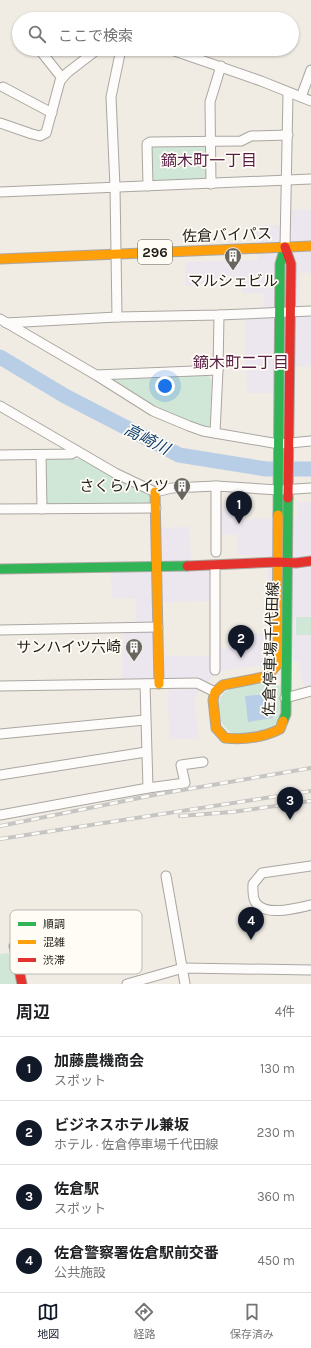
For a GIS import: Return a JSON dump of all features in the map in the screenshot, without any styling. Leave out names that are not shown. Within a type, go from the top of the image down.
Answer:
[{"type":"main road","name":"佐倉バイパス","points":[[0,259],[311,246]]},
{"type":"main road","points":[[283,563],[279,490],[280,264],[285,247]]},
{"type":"main road","points":[[283,563],[289,490],[291,312],[291,264],[285,247]]},
{"type":"main road","points":[[156,492],[159,684]]},
{"type":"main road","points":[[283,563],[311,561]]},
{"type":"main road","name":"佐倉停車場千代田線","points":[[0,569],[156,567],[283,563]]},
{"type":"main road","name":"佐倉停車場千代田線","points":[[283,563],[286,714],[280,729],[267,736],[240,740],[226,738],[216,728],[213,700],[215,692],[223,685],[264,677],[270,673],[276,665],[283,563]]},
{"type":"main road","points":[[20,974],[22,984]]},
{"type":"street","points":[[45,56],[62,78]]},
{"type":"street","points":[[2,126],[40,136],[46,133],[60,81],[67,73],[89,56]]},
{"type":"street","points":[[117,317],[115,186],[110,98],[119,56]]},
{"type":"street","points":[[190,56],[221,66],[311,101]]},
{"type":"street","points":[[210,184],[210,102],[221,66]]},
{"type":"street","points":[[301,97],[311,70]]},
{"type":"street","points":[[3,87],[52,112]]},
{"type":"street","points":[[285,247],[288,93]]},
{"type":"street","points":[[148,186],[147,144],[150,142],[241,141],[251,136],[288,135]]},
{"type":"street","points":[[0,192],[311,179]]},
{"type":"street","points":[[3,321],[311,311]]},
{"type":"street","points":[[215,433],[219,315]]},
{"type":"street","points":[[3,321],[96,375],[153,411],[203,432],[279,444],[311,442]]},
{"type":"street","points":[[96,375],[218,370]]},
{"type":"street","points":[[0,406],[129,480],[156,492],[172,488],[216,486],[279,490],[311,488]]},
{"type":"street","points":[[0,455],[70,454],[77,451]]},
{"type":"street","points":[[41,454],[42,509]]},
{"type":"street","points":[[216,486],[216,552]]},
{"type":"street","points":[[0,509],[156,508]]},
{"type":"street","points":[[215,565],[215,670]]},
{"type":"street","points":[[0,630],[158,627]]},
{"type":"street","points":[[0,686],[197,683],[215,692]]},
{"type":"street","points":[[145,684],[148,788]]},
{"type":"street","points":[[285,698],[311,692]]},
{"type":"street","points":[[0,734],[145,720]]},
{"type":"street","points":[[0,775],[146,752]]},
{"type":"street","points":[[0,816],[148,788],[185,783],[181,765],[203,762]]},
{"type":"street","points":[[311,866],[262,873],[253,884],[253,893],[255,902],[268,910],[281,911],[311,905]]},
{"type":"street","points":[[166,876],[185,984]]},
{"type":"street","points":[[127,984],[183,968],[311,970]]},
{"type":"shaded area","points":[[311,209],[311,273],[300,273],[300,306],[311,306],[311,367],[278,367],[278,393],[247,393],[245,316],[264,316],[264,293],[241,293],[241,280],[225,281],[225,286],[185,286],[185,262],[258,260],[256,225],[291,225],[291,210]]},
{"type":"shaded area","points":[[311,502],[311,617],[295,617],[295,635],[311,635],[311,688],[306,689],[301,676],[299,661],[218,671],[194,697],[199,739],[169,739],[168,680],[122,680],[124,631],[136,630],[136,599],[112,598],[111,572],[162,571],[161,528],[190,527],[191,570],[214,570],[215,601],[153,602],[154,656],[209,656],[217,647],[245,648],[245,633],[268,633],[268,556],[238,555],[238,535],[219,534],[219,509],[239,509],[239,519],[297,518],[298,503]]},
{"type":"green space","points":[[202,143],[206,146],[208,179],[152,183],[150,180],[152,144]]},
{"type":"green space","points":[[208,375],[212,381],[211,424],[203,431],[112,383],[111,379]]},
{"type":"green space","points":[[45,459],[80,459],[150,496],[151,502],[148,504],[44,504]]},
{"type":"green space","points":[[296,617],[311,617],[311,635],[296,635]]},
{"type":"green space","points":[[276,682],[281,687],[282,702],[278,722],[268,729],[255,733],[236,734],[227,729],[220,717],[219,703],[223,694],[240,686]]},
{"type":"green space","points":[[0,954],[10,954],[10,974],[17,974],[19,984],[0,984]]},
{"type":"water","points":[[269,694],[273,718],[248,722],[245,696]]},
{"type":"waterway","name":"高崎川","points":[[0,357],[65,396],[179,455],[266,469],[311,469]]},
{"type":"railway","points":[[0,826],[159,794],[311,768]]},
{"type":"railway","points":[[0,839],[311,791]]},
{"type":"railway","points":[[180,816],[232,812],[311,801]]},
{"type":"traffic: fast","points":[[278,515],[280,264],[285,247]]},
{"type":"traffic: fast","points":[[283,721],[286,714],[288,498]]},
{"type":"traffic: fast","points":[[0,569],[187,566]]},
{"type":"traffic: slow","points":[[0,259],[311,246]]},
{"type":"traffic: slow","points":[[155,492],[159,684]]},
{"type":"traffic: slow","points":[[278,515],[277,665],[264,677],[223,685],[215,692],[213,700],[216,728],[225,738],[240,739],[267,734],[280,729],[283,721]]},
{"type":"traffic: jam","points":[[285,247],[291,264],[288,498]]},
{"type":"traffic: jam","points":[[187,566],[278,562],[296,563],[311,561]]},
{"type":"traffic: jam","points":[[20,974],[22,984]]},
{"type":"place","name":"マルシェビル","points":[[233,271]]},
{"type":"place","name":"さくらハイツ","points":[[182,501]]},
{"type":"place","name":"加藤農機商会","points":[[239,524]]},
{"type":"place","name":"ビジネスホテル兼坂","points":[[241,658]]},
{"type":"place","name":"サンハイツ六崎","points":[[134,662]]},
{"type":"place","name":"佐倉駅","points":[[290,820]]},
{"type":"place","name":"佐倉警察署佐倉駅前交番","points":[[251,940]]},
{"type":"district","name":"鏑木町一丁目","points":[[209,160]]},
{"type":"district","name":"鏑木町二丁目","points":[[241,362]]}]
